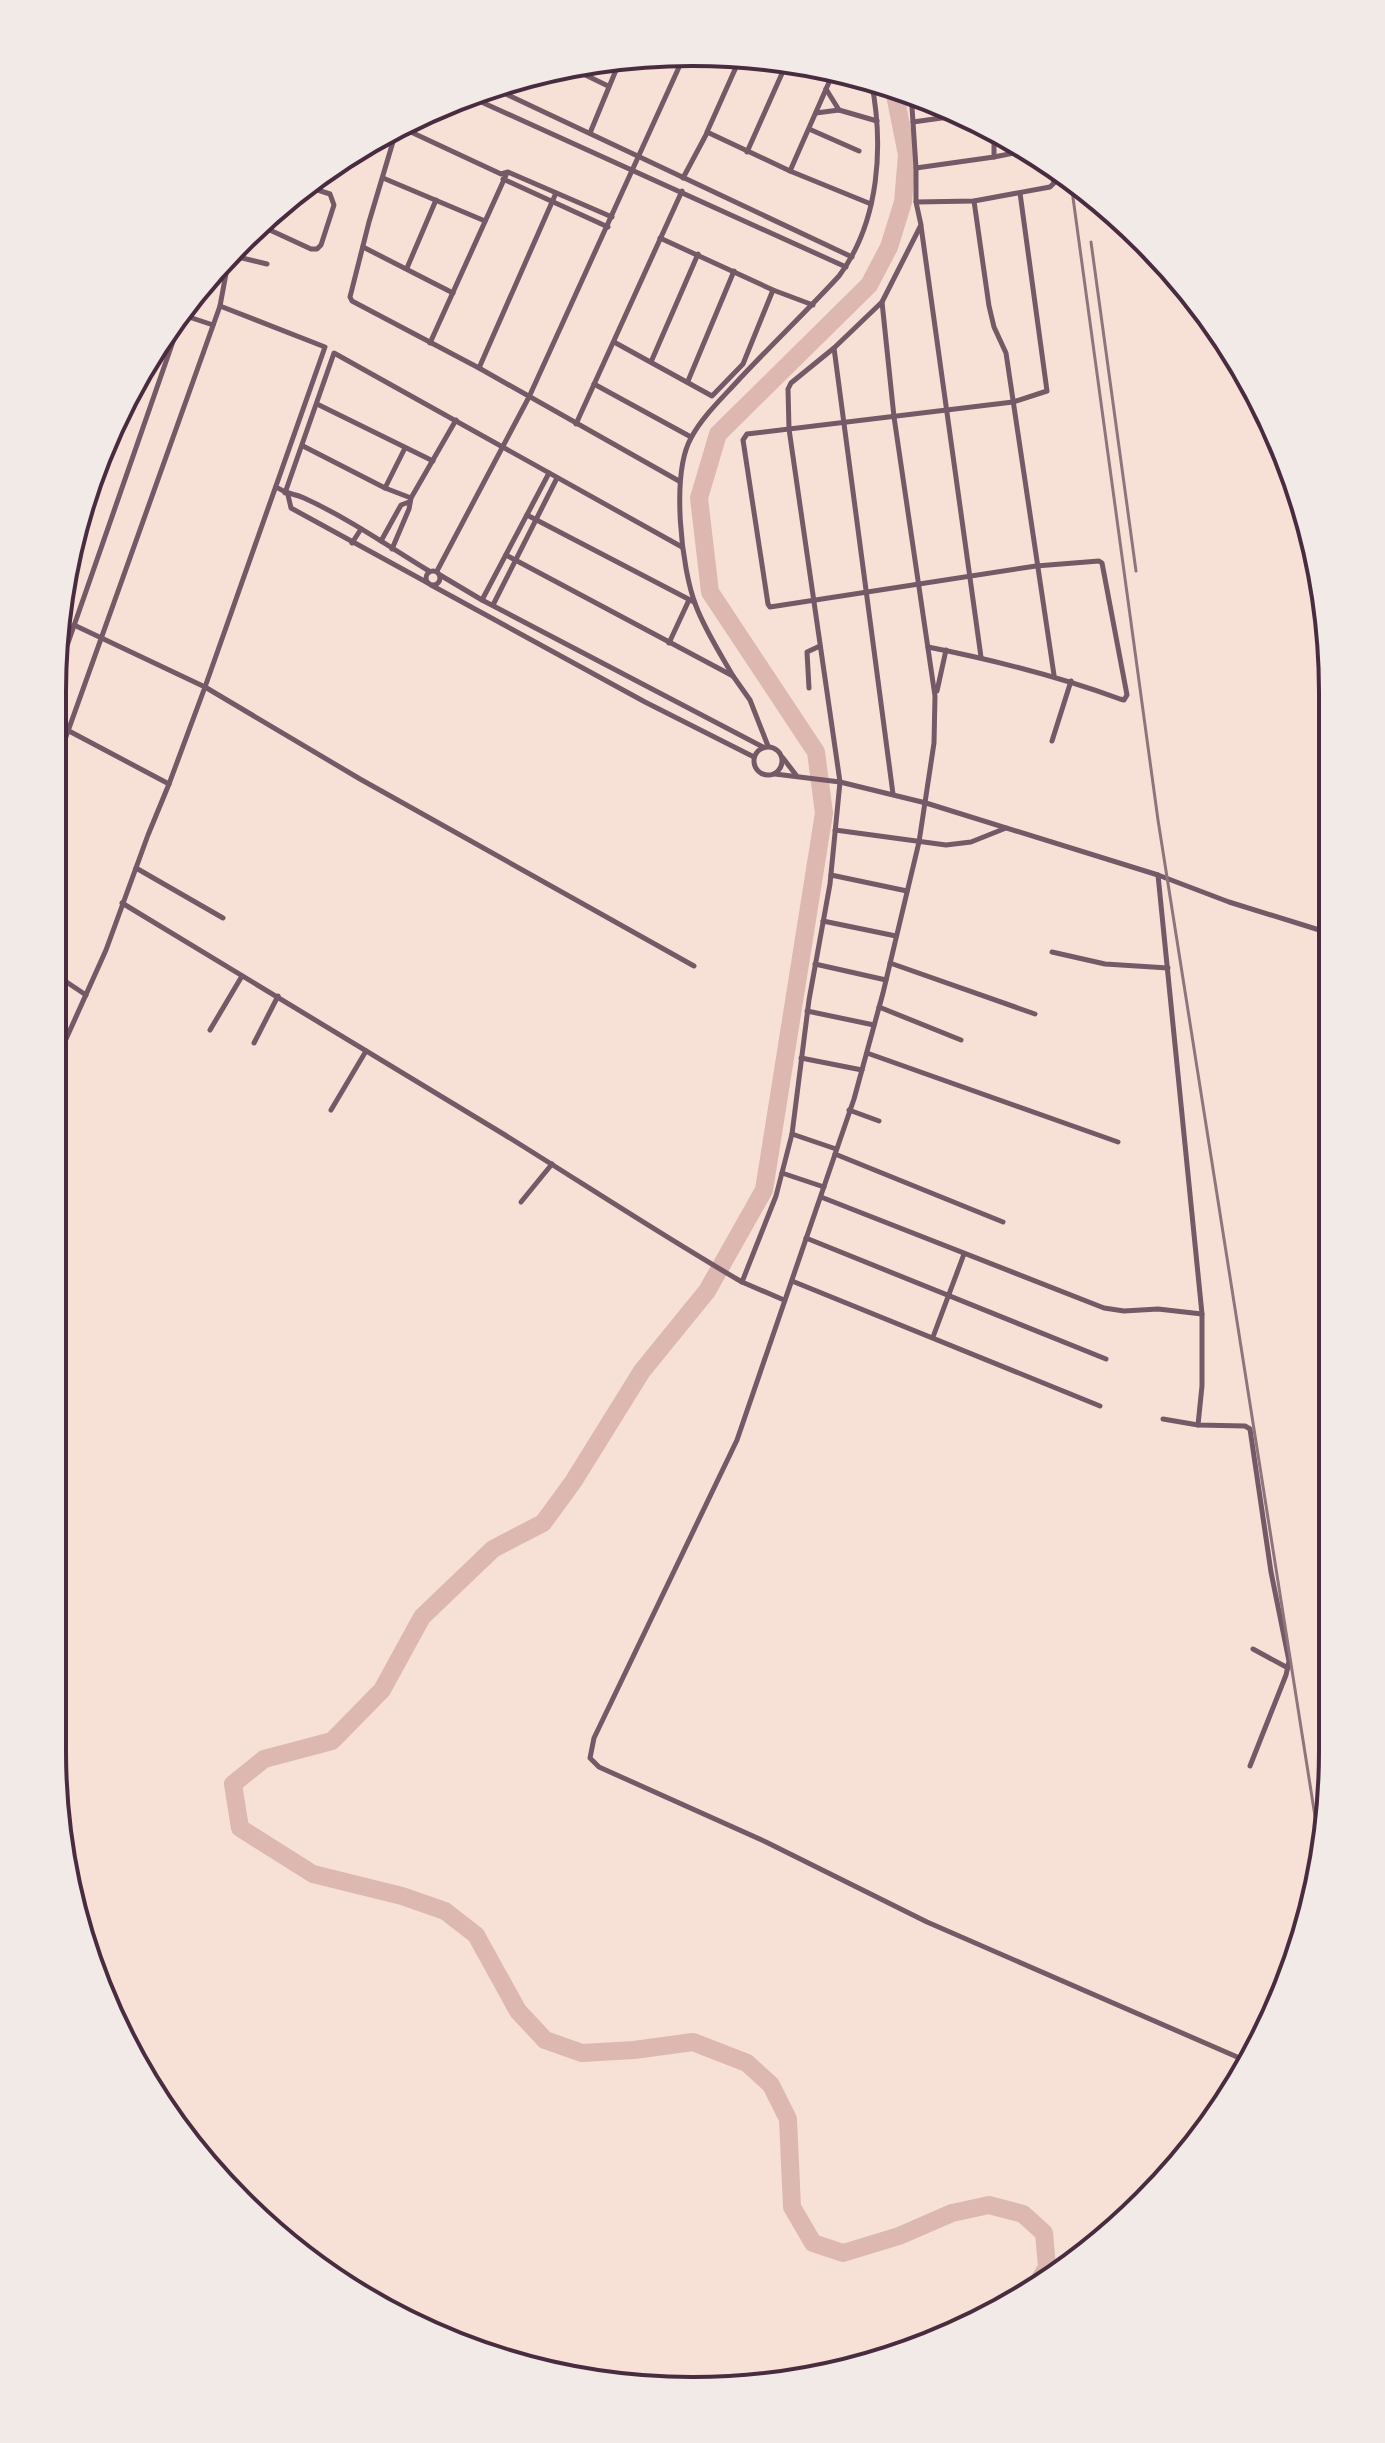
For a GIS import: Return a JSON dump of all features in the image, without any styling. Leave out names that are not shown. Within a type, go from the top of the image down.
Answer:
[{"type":"street","points":[[429,584],[438,583],[438,573],[529,397],[680,66]]},
{"type":"street","points":[[683,178],[736,67]]},
{"type":"street","points":[[590,133],[615,71]]},
{"type":"street","points":[[747,152],[782,72]]},
{"type":"street","points":[[586,75],[608,86]]},
{"type":"street","points":[[790,171],[829,81]]},
{"type":"street","points":[[826,89],[839,110]]},
{"type":"street","points":[[766,747],[750,700],[733,676],[692,601],[683,547],[679,481],[691,437],[736,382],[813,305],[852,257],[871,204],[879,155],[873,92]]},
{"type":"street","points":[[507,94],[852,257]]},
{"type":"street","points":[[482,102],[846,267]]},
{"type":"street","points":[[912,106],[916,202],[981,657]]},
{"type":"street","points":[[815,113],[839,110],[877,121]]},
{"type":"street","points":[[913,122],[941,118]]},
{"type":"street","points":[[809,129],[859,151]]},
{"type":"street","points":[[413,132],[612,217]]},
{"type":"street","points":[[707,132],[871,204]]},
{"type":"street","points":[[393,143],[351,300],[679,481]]},
{"type":"street","points":[[994,144],[994,157]]},
{"type":"street","points":[[916,168],[1012,153]]},
{"type":"street","points":[[430,343],[504,181],[504,173]]},
{"type":"street","points":[[383,178],[485,221]]},
{"type":"street","points":[[916,202],[974,201],[1053,186],[1052,180]]},
{"type":"street","points":[[504,181],[608,227]]},
{"type":"street","points":[[270,230],[317,249],[334,205],[330,194],[318,190]]},
{"type":"street","points":[[576,424],[682,191]]},
{"type":"street","points":[[479,368],[556,193]]},
{"type":"street","points":[[928,647],[1054,675],[1120,699],[1127,697],[1102,563],[1099,561],[1036,566],[772,607],[768,604],[742,445],[747,434],[1013,402],[1046,392],[1020,193]]},
{"type":"street","points":[[407,268],[436,200]]},
{"type":"street","points":[[974,201],[989,306],[994,327],[1006,353],[1054,675]]},
{"type":"street","points":[[739,1280],[758,1245],[792,1134],[807,1011],[831,875],[840,782],[789,429],[789,385],[882,302],[921,225]]},
{"type":"street","points":[[660,238],[813,305]]},
{"type":"street","points":[[363,247],[453,293]]},
{"type":"street","points":[[651,362],[698,254]]},
{"type":"street","points":[[242,257],[267,264]]},
{"type":"street","points":[[688,382],[734,271]]},
{"type":"street","points":[[66,739],[210,324],[220,306],[226,274]]},
{"type":"street","points":[[614,342],[712,396],[746,359],[773,290]]},
{"type":"street","points":[[882,302],[894,417],[935,696],[934,743],[919,842],[862,1070],[737,1440],[594,1738],[590,1758],[599,1767],[766,1842],[927,1922],[1238,2058]]},
{"type":"street","points":[[66,1039],[106,950],[169,784],[325,347],[220,306]]},
{"type":"street","points":[[190,317],[210,324]]},
{"type":"street","points":[[67,649],[174,341]]},
{"type":"street","points":[[834,348],[893,794]]},
{"type":"street","points":[[683,547],[334,353],[286,494],[291,508],[352,543],[645,702],[754,757]]},
{"type":"street","points":[[594,384],[691,437]]},
{"type":"street","points":[[317,404],[433,461]]},
{"type":"street","points":[[392,549],[410,500],[456,420]]},
{"type":"street","points":[[303,446],[410,500]]},
{"type":"street","points":[[385,488],[405,448]]},
{"type":"street","points":[[482,600],[549,473]]},
{"type":"street","points":[[493,605],[557,478]]},
{"type":"street","points":[[276,487],[286,494],[304,497],[429,571],[438,573],[482,600],[652,690],[779,751],[797,776]]},
{"type":"street","points":[[381,541],[401,505],[410,500]]},
{"type":"street","points":[[527,515],[692,601]]},
{"type":"street","points":[[352,543],[361,529]]},
{"type":"street","points":[[506,555],[733,676]]},
{"type":"street","points":[[429,571],[426,579],[429,584]]},
{"type":"street","points":[[669,643],[692,601]]},
{"type":"street","points":[[76,626],[205,687],[386,794],[694,966]]},
{"type":"street","points":[[542,646],[547,634]]},
{"type":"street","points":[[809,688],[806,653],[820,646]]},
{"type":"street","points":[[935,696],[946,650]]},
{"type":"street","points":[[1052,741],[1071,681]]},
{"type":"street","points":[[645,702],[652,690]]},
{"type":"street","points":[[69,731],[169,784]]},
{"type":"street","points":[[754,757],[766,747]]},
{"type":"street","points":[[775,774],[781,769],[782,756]]},
{"type":"street","points":[[754,757],[759,772],[767,775],[840,782],[926,803],[1158,875],[1229,902],[1319,930]]},
{"type":"street","points":[[835,830],[946,845],[963,844],[1007,828]]},
{"type":"street","points":[[136,868],[223,918]]},
{"type":"street","points":[[831,875],[907,891]]},
{"type":"street","points":[[1158,875],[1202,1314],[1202,1386],[1198,1425]]},
{"type":"street","points":[[122,903],[706,1261],[784,1300]]},
{"type":"street","points":[[823,921],[896,936]]},
{"type":"street","points":[[1052,952],[1105,964],[1168,968]]},
{"type":"street","points":[[890,963],[1035,1014]]},
{"type":"street","points":[[815,964],[886,980]]},
{"type":"street","points":[[210,1030],[242,976]]},
{"type":"street","points":[[66,982],[86,995]]},
{"type":"street","points":[[254,1043],[278,996]]},
{"type":"street","points":[[879,1007],[961,1040]]},
{"type":"street","points":[[807,1011],[874,1025]]},
{"type":"street","points":[[331,1110],[366,1051]]},
{"type":"street","points":[[867,1053],[1118,1142]]},
{"type":"street","points":[[801,1058],[862,1070]]},
{"type":"street","points":[[849,1110],[879,1121]]},
{"type":"street","points":[[792,1134],[1003,1222]]},
{"type":"street","points":[[521,1202],[552,1164]]},
{"type":"street","points":[[782,1173],[824,1187]]},
{"type":"street","points":[[820,1197],[1104,1308],[1202,1314]]},
{"type":"street","points":[[806,1238],[1106,1359]]},
{"type":"street","points":[[933,1337],[964,1254]]},
{"type":"street","points":[[792,1281],[1100,1406]]},
{"type":"street","points":[[1163,1419],[1198,1425],[1245,1426],[1250,1429],[1271,1572],[1289,1661],[1250,1766]]},
{"type":"street","points":[[1253,1649],[1288,1668]]},
{"type":"waterway","points":[[896,100],[907,155],[903,202],[889,247],[869,285],[718,434],[699,498],[710,592],[816,752],[824,813],[764,1190],[707,1291],[642,1371],[573,1482],[543,1523],[493,1549],[422,1617],[382,1690],[332,1741],[264,1759],[233,1784],[240,1828],[313,1874],[402,1896],[445,1911],[476,1935],[518,2011],[545,2040],[582,2053],[693,2042],[747,2063],[771,2085],[788,2119],[792,2207],[813,2243],[843,2253],[899,2236],[952,2213],[989,2205],[1023,2214],[1044,2233],[1047,2267]]},
{"type":"railway","points":[[1072,194],[1158,820],[1315,1818]]},
{"type":"railway","points":[[1091,242],[1136,571]]}]
